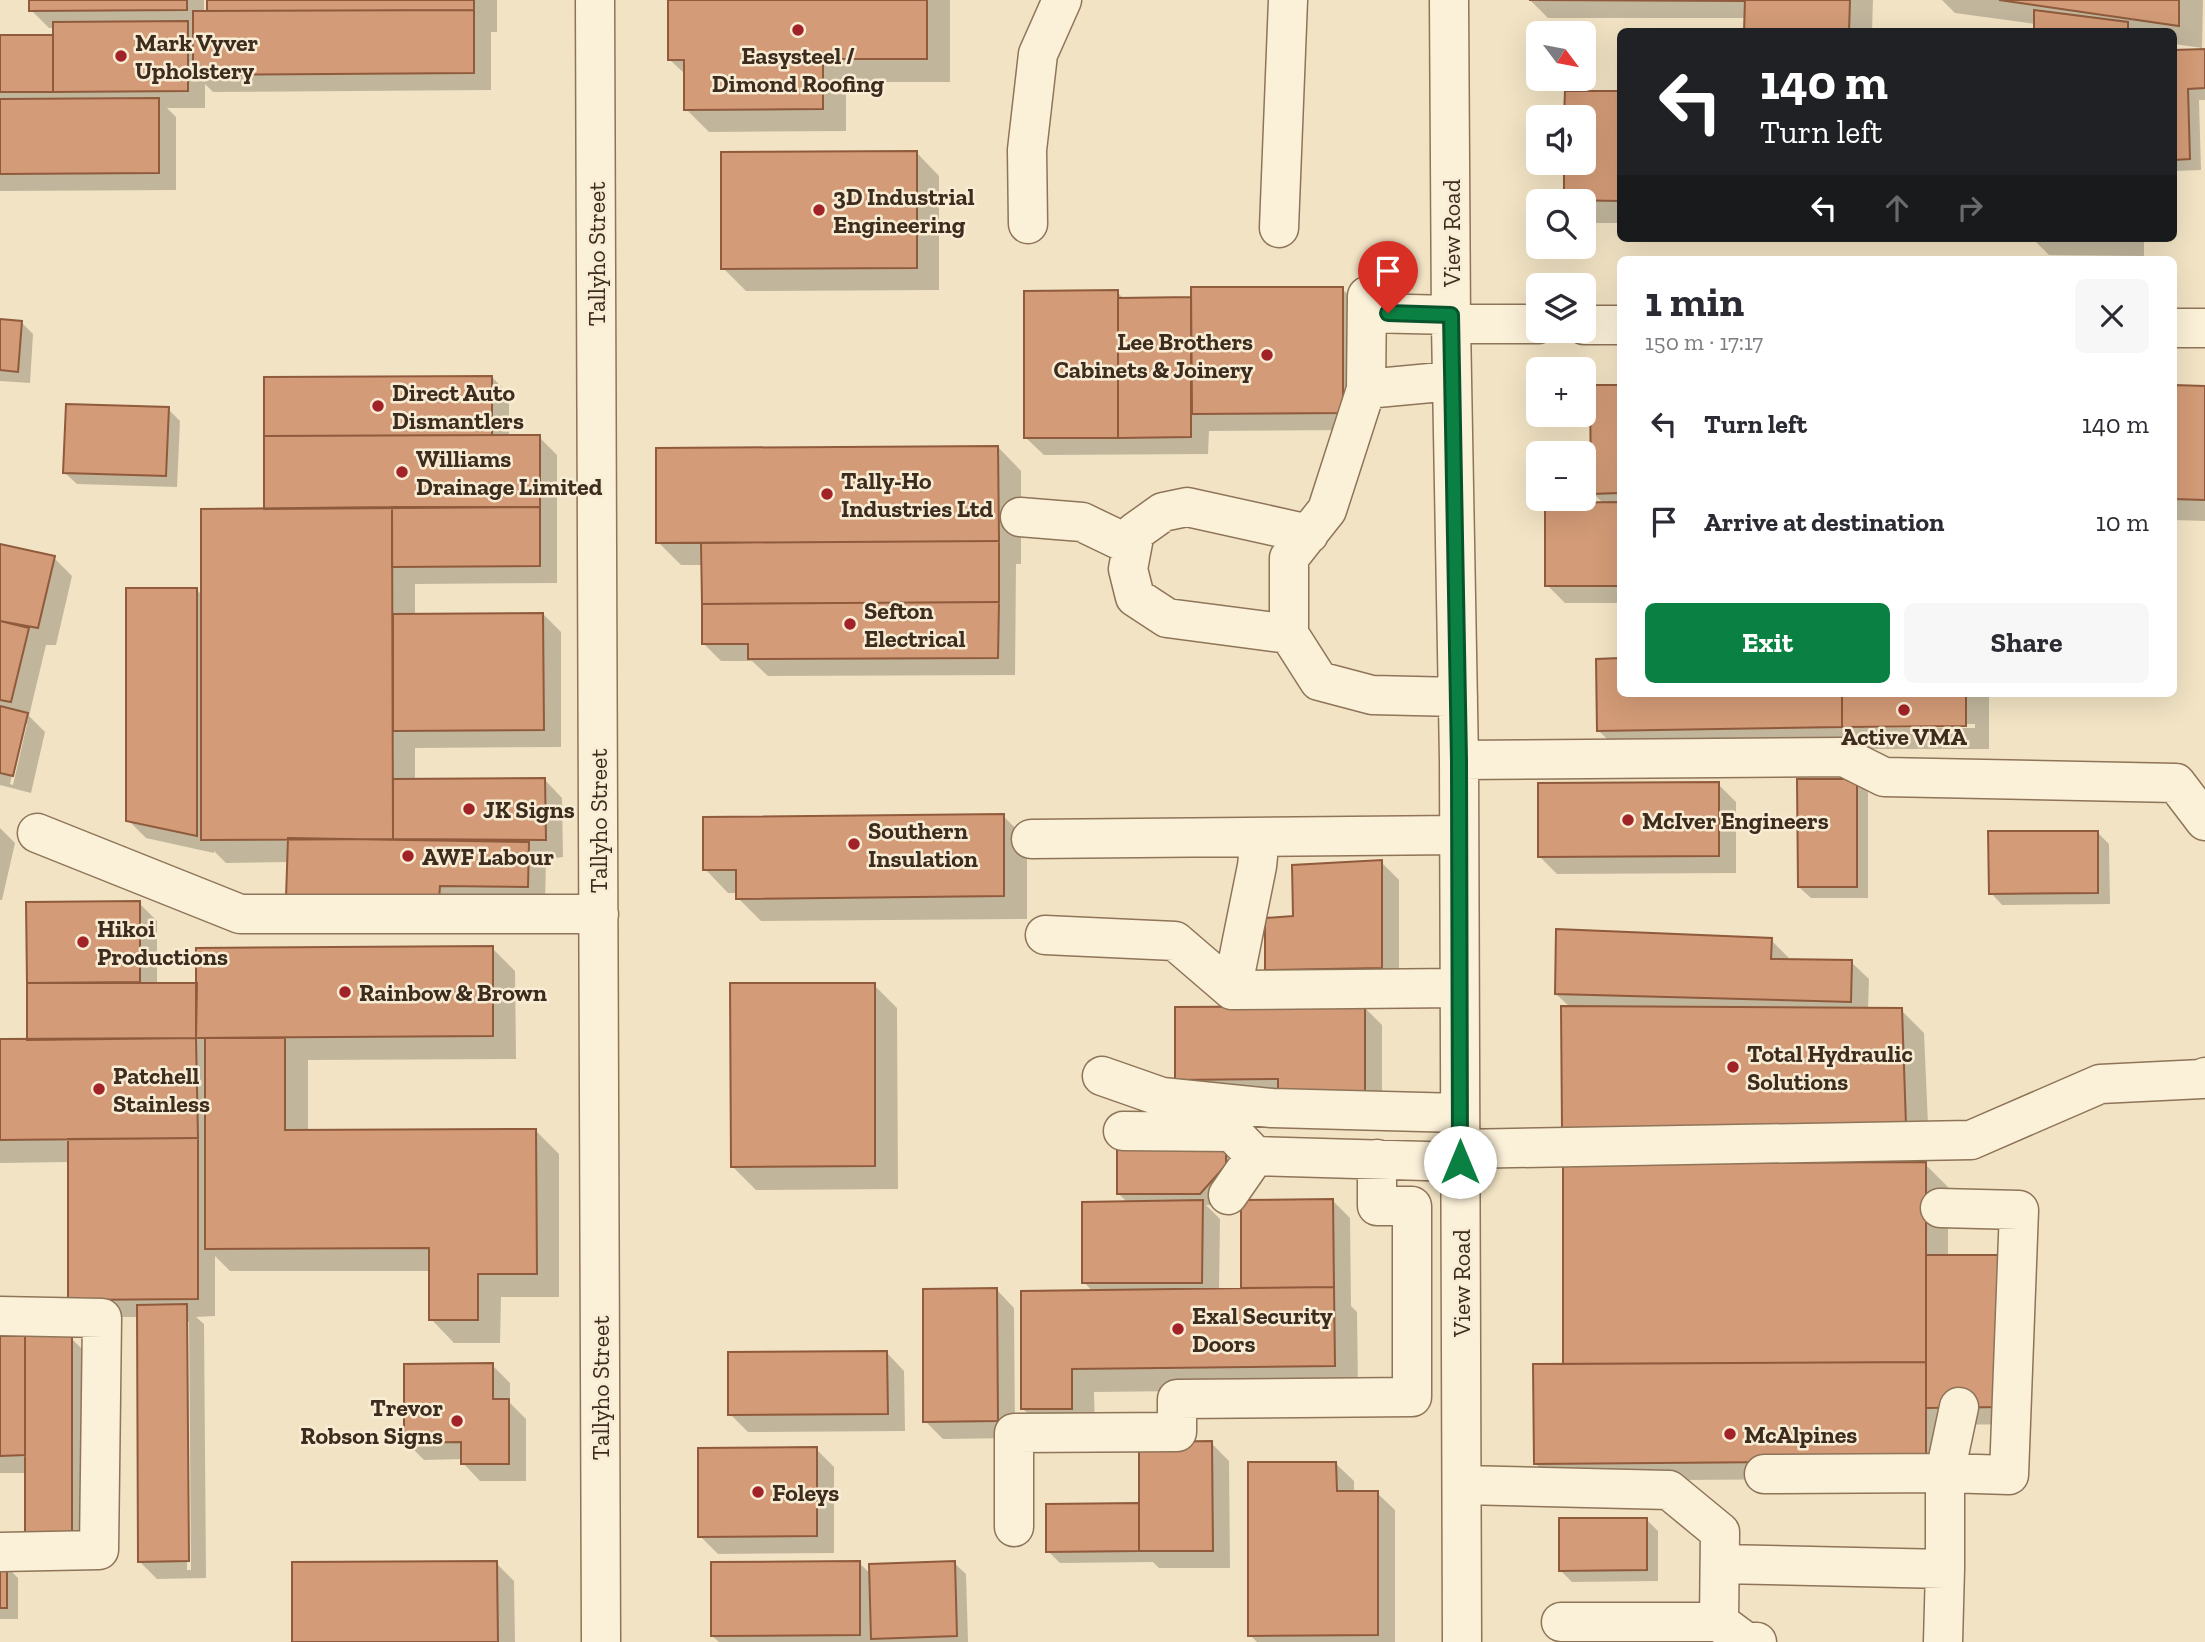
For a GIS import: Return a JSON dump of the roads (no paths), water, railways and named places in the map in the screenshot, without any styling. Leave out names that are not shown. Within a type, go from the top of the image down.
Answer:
[{"type":"street","name":"Tallyho Street","points":[[595,0],[601,1642]]},
{"type":"street","points":[[1028,224],[1027,150],[1038,54],[1062,0]]},
{"type":"street","points":[[1279,228],[1289,0]]},
{"type":"street","name":"View Road","points":[[1449,0],[1451,319],[1459,760],[1462,1642]]},
{"type":"street","points":[[1458,696],[1372,695],[1319,681],[1289,634],[1289,558],[1327,510],[1366,389],[1367,304],[1451,319],[1526,323]]},
{"type":"street","points":[[1596,324],[1617,325]]},
{"type":"street","points":[[2177,328],[2205,328]]},
{"type":"street","points":[[1366,389],[1452,381]]},
{"type":"street","points":[[1289,634],[1167,618],[1135,597],[1128,569],[1132,546],[1135,533],[1163,512],[1187,507],[1309,534]]},
{"type":"street","points":[[1020,517],[1082,522],[1132,546]]},
{"type":"street","points":[[1459,760],[1844,757],[1884,777],[2176,783],[2205,821]]},
{"type":"street","points":[[37,833],[240,914],[598,914]]},
{"type":"street","points":[[1031,839],[1459,835]]},
{"type":"street","points":[[1232,990],[1257,866],[1260,837]]},
{"type":"street","points":[[1045,935],[1175,941],[1232,990],[1459,988]]},
{"type":"street","points":[[1102,1076],[1162,1097],[1272,1108],[1460,1141],[1972,1140],[2100,1084],[2205,1077]]},
{"type":"street","points":[[1123,1131],[1232,1132],[1255,1156],[1377,1159],[1460,1141]]},
{"type":"street","points":[[1227,1195],[1255,1156]]},
{"type":"street","points":[[1377,1159],[1377,1206],[1412,1206],[1412,1397]]},
{"type":"street","points":[[1763,1474],[2009,1475],[2019,1210],[1940,1208]]},
{"type":"street","points":[[0,1316],[102,1318],[99,1550],[0,1552]]},
{"type":"street","points":[[1014,1527],[1014,1433],[1177,1432],[1177,1399],[1461,1395]]},
{"type":"street","points":[[1943,1642],[1945,1473],[1959,1408]]},
{"type":"street","points":[[1462,1485],[1670,1490],[1720,1548],[1719,1622]]},
{"type":"street","points":[[1720,1548],[1945,1569]]},
{"type":"street","points":[[1561,1622],[1719,1622],[1746,1642],[1757,1642]]},
{"type":"place","name":"Easysteel / Dimond Roofing","points":[[798,30]]},
{"type":"place","name":"Mark Vyver Upholstery","points":[[121,56]]},
{"type":"place","name":"3D Industrial Engineering","points":[[819,210]]},
{"type":"place","name":"Lee Brothers Cabinets & Joinery","points":[[1267,355]]},
{"type":"place","name":"Direct Auto Dismantlers","points":[[378,406]]},
{"type":"place","name":"Williams Drainage Limited","points":[[402,472]]},
{"type":"place","name":"Tally-Ho Industries Ltd","points":[[827,494]]},
{"type":"place","name":"Sefton Electrical","points":[[850,624]]},
{"type":"place","name":"Active VMA","points":[[1904,710]]},
{"type":"place","name":"JK Signs","points":[[469,809]]},
{"type":"place","name":"McIver Engineers","points":[[1628,820]]},
{"type":"place","name":"Southern Insulation","points":[[854,844]]},
{"type":"place","name":"AWF Labour","points":[[408,856]]},
{"type":"place","name":"Hikoi Productions","points":[[83,942]]},
{"type":"place","name":"Rainbow & Brown","points":[[345,992]]},
{"type":"place","name":"Total Hydraulic Solutions","points":[[1733,1067]]},
{"type":"place","name":"Patchell Stainless","points":[[99,1089]]},
{"type":"place","name":"Exal Security Doors","points":[[1178,1329]]},
{"type":"place","name":"Trevor Robson Signs","points":[[457,1421]]},
{"type":"place","name":"McAlpines","points":[[1730,1434]]},
{"type":"place","name":"Foleys","points":[[758,1492]]}]
